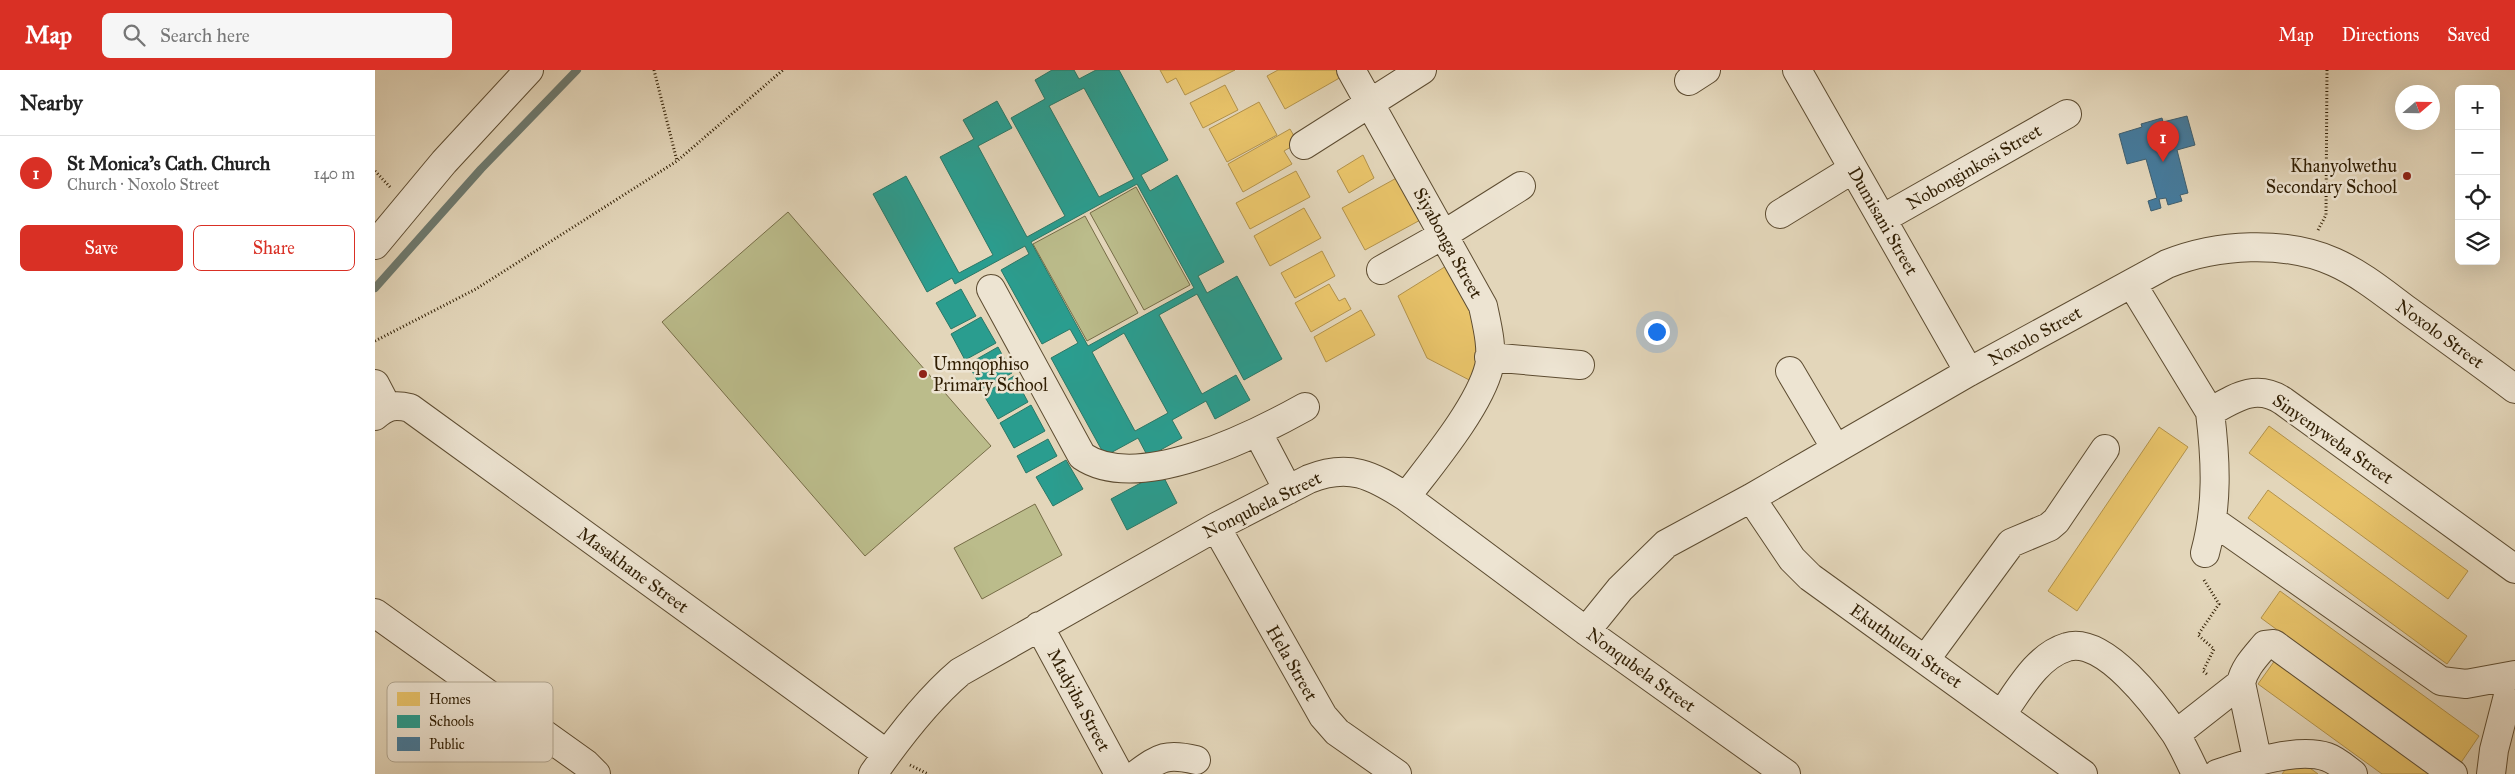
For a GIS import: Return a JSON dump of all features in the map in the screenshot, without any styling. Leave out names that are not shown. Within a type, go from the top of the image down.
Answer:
[{"type":"street","points":[[375,245],[444,162],[529,70]]},
{"type":"street","name":"Siyabonga Street","points":[[1351,70],[1483,306],[1489,367],[1478,397],[1406,497]]},
{"type":"street","points":[[1303,145],[1422,70]]},
{"type":"street","name":"Dumisani Street","points":[[1797,70],[1969,372]]},
{"type":"street","name":"Nobonginkosi Street","points":[[1882,219],[2067,114]]},
{"type":"street","points":[[1780,214],[1853,168]]},
{"type":"street","points":[[1381,270],[1521,186]]},
{"type":"street","name":"Noxolo Street","points":[[1586,631],[1620,589],[1666,544],[1751,498],[1969,372],[2167,264],[2190,255],[2218,248],[2256,248],[2307,252],[2334,262],[2356,274],[2515,388]]},
{"type":"street","points":[[2132,284],[2210,412],[2215,464],[2213,521],[2205,553]]},
{"type":"street","points":[[991,290],[1082,456],[1091,463],[1120,468],[1158,465],[1188,459],[1258,433],[1305,407]]},
{"type":"street","points":[[1489,357],[1580,365]]},
{"type":"street","points":[[1790,371],[1836,449]]},
{"type":"street","name":"Sinyenyweba Street","points":[[2210,412],[2249,393],[2262,391],[2274,395],[2515,569]]},
{"type":"street","name":"Masakhane Street","points":[[377,407],[397,405],[409,408],[881,764]]},
{"type":"street","points":[[1258,433],[1288,490]]},
{"type":"street","points":[[1925,660],[2011,543],[2049,527],[2056,520],[2105,449]]},
{"type":"street","name":"Nonqubela Street","points":[[881,764],[954,677],[1039,626],[1216,527],[1323,473],[1341,470],[1356,472],[1379,480],[1406,497],[1586,631],[1787,774]]},
{"type":"street","name":"Ekuthuleni Street","points":[[1751,498],[1792,559],[1810,577],[2083,774]]},
{"type":"street","points":[[2213,521],[2441,681],[2466,684],[2514,676],[2493,762],[2515,766]]},
{"type":"street","name":"Hela Street","points":[[1216,527],[1323,716],[1337,732],[1397,774]]},
{"type":"street","points":[[375,613],[471,682]]},
{"type":"street","name":"Madyiba Street","points":[[1039,626],[1119,774]]},
{"type":"street","points":[[2176,734],[2236,687],[2243,672],[2265,645],[2274,644],[2280,646],[2325,682],[2453,774]]},
{"type":"street","points":[[2002,714],[2040,664],[2052,654],[2068,646],[2078,645],[2102,655],[2135,681],[2176,734],[2197,774]]},
{"type":"street","points":[[2236,687],[2251,768]]},
{"type":"street","points":[[553,740],[586,764],[596,774]]},
{"type":"street","points":[[2217,774],[2251,768],[2295,755],[2314,754],[2329,758],[2353,774]]},
{"type":"street","points":[[1137,774],[1158,759],[1169,756],[1196,760]]},
{"type":"path","points":[[654,70],[677,161]]},
{"type":"path","points":[[375,341],[476,290],[677,161],[783,70]]},
{"type":"path","points":[[2307,252],[2326,215],[2327,70]]},
{"type":"path","points":[[2205,553],[2197,568],[2219,604],[2198,635],[2214,649],[2203,671],[2236,687]]},
{"type":"green space","points":[[1136,187],[1190,285],[1144,310],[1090,213]]},
{"type":"green space","points":[[788,212],[991,446],[865,556],[662,322]]},
{"type":"green space","points":[[1085,216],[1138,313],[1087,341],[1033,244]]},
{"type":"green space","points":[[1035,504],[1062,555],[982,599],[954,548]]},
{"type":"building: Homes","points":[[1160,70],[1235,70],[1185,95],[1176,78],[1167,83]]},
{"type":"building: Homes","points":[[1278,70],[1339,70],[1343,76],[1285,109],[1267,76]]},
{"type":"building: Homes","points":[[1225,85],[1238,110],[1203,128],[1190,103]]},
{"type":"building: Homes","points":[[1259,102],[1277,135],[1227,162],[1209,129]]},
{"type":"building: Homes","points":[[1290,129],[1298,143],[1284,151],[1292,164],[1243,192],[1228,164]]},
{"type":"building: Homes","points":[[1363,155],[1374,178],[1349,193],[1337,171]]},
{"type":"building: Homes","points":[[1296,171],[1310,197],[1250,229],[1236,203]]},
{"type":"building: Homes","points":[[1402,175],[1424,218],[1365,250],[1342,208]]},
{"type":"building: Homes","points":[[1304,208],[1321,238],[1270,266],[1254,236]]},
{"type":"building: Homes","points":[[1322,251],[1335,276],[1295,298],[1281,273]]},
{"type":"building: Homes","points":[[1451,263],[1479,308],[1475,383],[1427,358],[1398,296]]},
{"type":"building: Homes","points":[[1329,284],[1339,301],[1345,298],[1351,309],[1311,332],[1295,303]]},
{"type":"building: Homes","points":[[1361,310],[1375,335],[1326,362],[1314,337]]},
{"type":"building: Homes","points":[[2269,426],[2468,571],[2448,599],[2249,453]]},
{"type":"building: Homes","points":[[2159,427],[2188,447],[2077,611],[2048,591]]},
{"type":"building: Homes","points":[[2268,490],[2467,636],[2447,664],[2248,518]]},
{"type":"building: Homes","points":[[2280,591],[2479,736],[2460,764],[2261,618]]},
{"type":"building: Homes","points":[[2278,656],[2440,774],[2382,774],[2258,684]]},
{"type":"building: Homes","points":[[2295,757],[2318,774],[2282,774]]},
{"type":"building: Schools","points":[[1052,70],[1074,70],[1079,79],[1096,70],[1119,70],[1168,160],[1141,175],[1150,191],[1177,175],[1224,262],[1198,276],[1207,293],[1237,276],[1282,359],[1244,380],[1197,294],[1159,315],[1202,394],[1236,375],[1250,400],[1215,419],[1206,401],[1172,420],[1182,438],[1148,457],[1138,438],[1105,456],[1051,358],[1078,343],[1070,329],[1042,344],[1001,270],[1029,254],[1025,246],[955,284],[952,278],[927,292],[873,194],[906,176],[959,273],[993,255],[940,157],[974,139],[963,120],[997,101],[1012,128],[978,146],[1027,237],[1065,216],[1011,118],[1045,99],[1035,80]],"holes":[[[1084,88],[1134,179],[1099,197],[1049,106]],[[1137,184],[1194,288],[1088,346],[1031,242]],[[1124,333],[1168,413],[1135,431],[1092,352]]]},
{"type":"building: Schools","points":[[961,289],[976,316],[951,329],[936,303]]},
{"type":"building: Schools","points":[[981,317],[996,343],[965,360],[951,334]]},
{"type":"building: Schools","points":[[998,347],[1012,373],[982,389],[968,364]]},
{"type":"building: Schools","points":[[1014,376],[1028,402],[998,419],[983,394]]},
{"type":"building: Schools","points":[[1031,405],[1045,431],[1014,448],[1000,423]]},
{"type":"building: Schools","points":[[1048,439],[1057,456],[1026,473],[1017,456]]},
{"type":"building: Schools","points":[[1066,460],[1083,489],[1053,506],[1036,477]]},
{"type":"building: Schools","points":[[1161,472],[1177,503],[1127,530],[1111,499]]},
{"type":"building: Public","points":[[2187,116],[2195,145],[2177,150],[2188,193],[2180,195],[2182,201],[2168,205],[2166,198],[2159,199],[2161,208],[2151,211],[2148,201],[2157,198],[2146,159],[2127,164],[2119,134],[2142,127],[2141,124],[2162,118],[2163,122]]},
{"type":"waterway","points":[[375,288],[481,169],[577,70]]},
{"type":"place","name":"St Monica's Cath. Church","points":[[2163,162]]},
{"type":"place","name":"Khanyolwethu Secondary School","points":[[2407,176]]},
{"type":"place","name":"Umnqophiso Primary School","points":[[923,374]]}]
